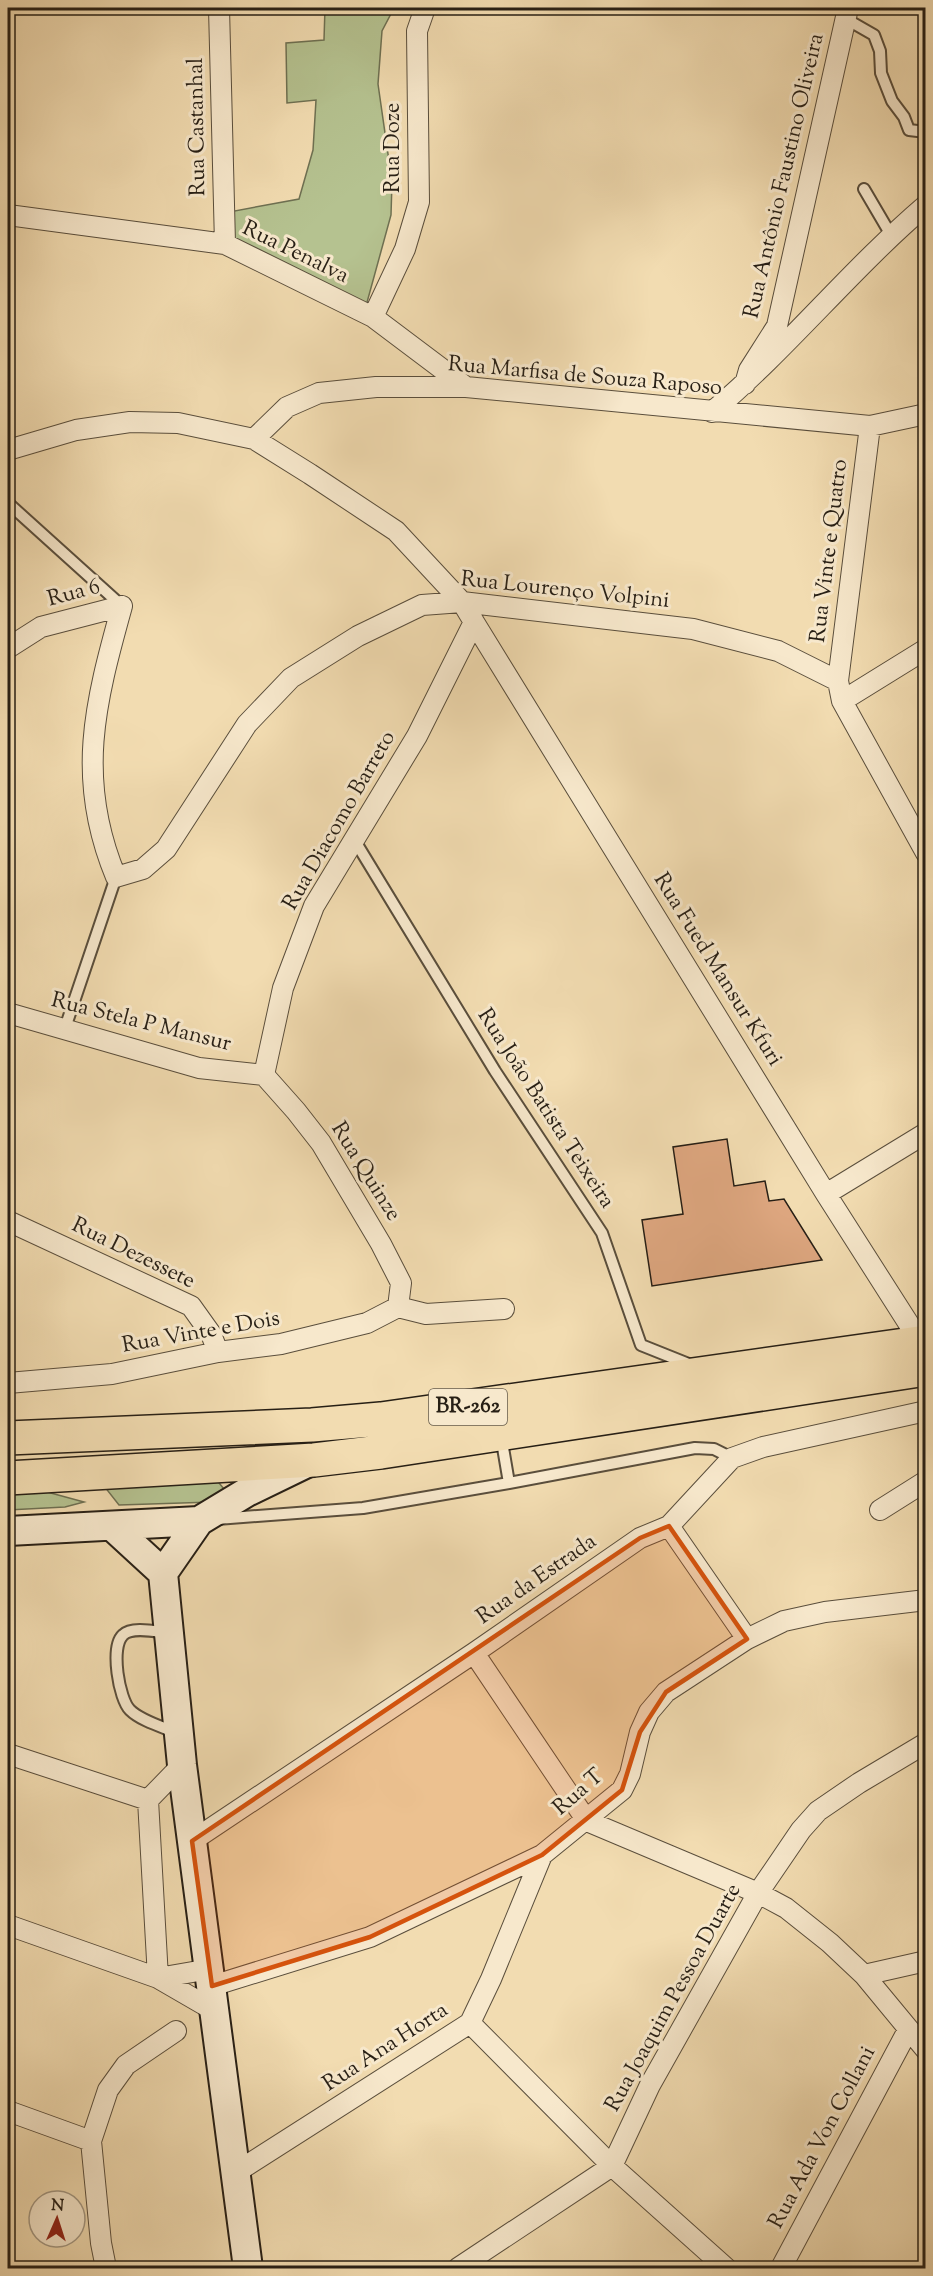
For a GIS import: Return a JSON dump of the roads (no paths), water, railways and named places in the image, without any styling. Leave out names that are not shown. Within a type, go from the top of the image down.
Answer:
[{"type":"highway","name":"BR-262","points":[[8,1438],[312,1425],[381,1419],[712,1373],[924,1351]]},
{"type":"highway","name":"BR-262","points":[[8,1478],[314,1460],[381,1452],[501,1435],[924,1351]]},
{"type":"main road","points":[[248,2268],[182,1765],[163,1573],[199,1521],[247,1492],[314,1460]]},
{"type":"main road","points":[[8,1531],[199,1521]]},
{"type":"main road","points":[[112,1527],[163,1573]]},
{"type":"street","name":"Rua Castanhal","points":[[219,8],[225,244]]},
{"type":"street","name":"Rua Doze","points":[[373,317],[405,249],[419,202],[417,30],[425,8]]},
{"type":"street","name":"Rua Antônio Faustino Oliveira","points":[[745,384],[749,370],[777,326],[847,13]]},
{"type":"street","points":[[712,412],[745,384],[891,235],[926,205]]},
{"type":"street","name":"Rua Penalva","points":[[8,215],[225,244],[373,317],[466,387]]},
{"type":"street","name":"Rua Marfisa de Souza Raposo","points":[[254,439],[287,406],[319,393],[376,387],[466,387],[870,426],[926,414]]},
{"type":"street","points":[[8,450],[76,430],[130,422],[178,423],[254,439],[396,531],[462,602],[474,622]]},
{"type":"street","name":"Rua Vinte e Quatro","points":[[838,681],[870,426]]},
{"type":"street","name":"Rua Lourenço Volpini","points":[[116,877],[143,869],[166,849],[248,724],[291,678],[358,636],[422,605],[462,602],[693,629],[778,651],[838,681]]},
{"type":"street","points":[[116,877],[106,852],[93,799],[93,726],[103,672],[122,606]]},
{"type":"street","name":"Rua 6","points":[[8,648],[41,627],[122,606]]},
{"type":"street","name":"Rua Diacomo Barreto","points":[[264,1075],[283,988],[314,906],[417,736],[474,622]]},
{"type":"street","name":"Rua Fued Mansur Kfuri","points":[[474,622],[924,1351]]},
{"type":"street","points":[[842,701],[926,649]]},
{"type":"street","points":[[838,681],[842,701],[926,853]]},
{"type":"street","name":"Rua Stela P Mansur","points":[[8,1013],[64,1031],[200,1068],[264,1075]]},
{"type":"street","name":"Rua Quinze","points":[[264,1075],[321,1143],[381,1244],[400,1283],[398,1306]]},
{"type":"street","points":[[826,1194],[926,1133]]},
{"type":"street","name":"Rua Dezessete","points":[[8,1221],[191,1306],[211,1334],[218,1352]]},
{"type":"street","points":[[398,1306],[426,1314],[504,1309]]},
{"type":"street","name":"Rua Vinte e Dois","points":[[8,1383],[112,1374],[218,1352],[281,1344],[367,1323],[398,1306]]},
{"type":"street","name":"Rua da Estrada","points":[[192,1841],[474,1653],[640,1538],[669,1526],[732,1458],[763,1447],[926,1411]]},
{"type":"street","points":[[880,1510],[926,1481]]},
{"type":"street","points":[[669,1526],[747,1639]]},
{"type":"street","name":"Rua T","points":[[158,1978],[212,1989],[370,1937],[542,1855],[622,1791],[630,1774],[640,1732],[649,1712],[666,1692],[747,1639],[784,1621],[825,1612],[926,1600]]},
{"type":"street","points":[[474,1653],[587,1821],[758,1893],[786,1908],[830,1943],[864,1975],[926,2050]]},
{"type":"street","name":"Rua Joaquim Pessoa Duarte","points":[[612,2166],[650,2085],[758,1893],[801,1830],[818,1811],[859,1783],[926,1743]]},
{"type":"street","points":[[8,1754],[148,1800]]},
{"type":"street","points":[[158,1978],[148,1800],[182,1765]]},
{"type":"street","name":"Rua Ana Horta","points":[[235,2174],[470,2024],[542,1855]]},
{"type":"street","points":[[8,1925],[158,1978],[212,1989]]},
{"type":"street","points":[[864,1975],[926,1961]]},
{"type":"street","points":[[470,2024],[612,2166],[726,2268]]},
{"type":"street","name":"Rua Ada Von Collani","points":[[781,2268],[908,2030]]},
{"type":"street","points":[[106,2268],[101,2243],[91,2141],[108,2090],[126,2065],[176,2031]]},
{"type":"street","points":[[8,2111],[91,2141]]},
{"type":"street","points":[[458,2268],[612,2166]]},
{"type":"lane","points":[[847,13],[874,35],[880,51],[881,74],[892,101],[904,117],[909,130],[926,132]]},
{"type":"lane","points":[[864,189],[891,235]]},
{"type":"lane","points":[[8,503],[122,606]]},
{"type":"lane","name":"Rua João Batista Teixeira","points":[[355,841],[495,1071],[602,1233],[641,1345],[712,1373]]},
{"type":"lane","points":[[64,1031],[116,877]]},
{"type":"lane","points":[[501,1435],[509,1483]]},
{"type":"lane","points":[[199,1521],[363,1508],[695,1448],[714,1449],[732,1458]]},
{"type":"lane","points":[[169,1633],[129,1631],[122,1635],[118,1643],[117,1681],[124,1703],[132,1713],[179,1735]]}]
